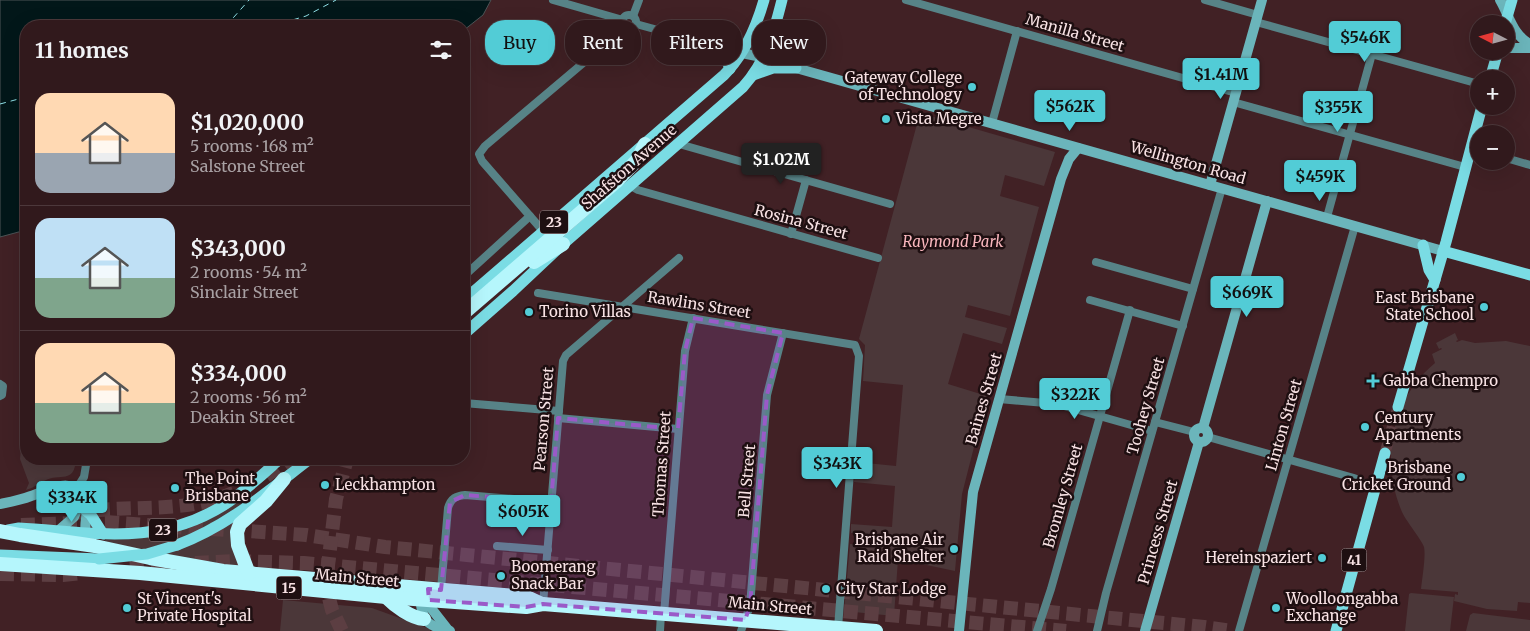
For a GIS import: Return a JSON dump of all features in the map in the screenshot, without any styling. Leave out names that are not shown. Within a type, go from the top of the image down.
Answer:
[{"type":"highway","points":[[470,308],[617,180],[638,160],[645,144]]},
{"type":"highway","points":[[470,318],[538,258],[563,244]]},
{"type":"highway","points":[[249,574],[238,546],[237,532],[240,524],[266,502],[284,478]]},
{"type":"highway","name":"15","points":[[2,531],[99,546]]},
{"type":"highway","name":"Main Street","points":[[99,546],[150,558],[223,571],[428,593],[526,607],[543,604],[662,614],[743,626],[838,628],[876,631]]},
{"type":"highway","name":"Main Street","points":[[0,559],[69,565],[79,568]]},
{"type":"highway","name":"Main Street","points":[[0,564],[68,569],[79,568],[386,597],[428,593]]},
{"type":"highway","points":[[386,597],[398,607],[419,619],[424,619]]},
{"type":"main road","name":"23","points":[[742,53],[756,26],[764,0]]},
{"type":"main road","name":"23","points":[[777,20],[782,0]]},
{"type":"main road","points":[[1508,15],[1512,0]]},
{"type":"main road","points":[[728,65],[730,70]]},
{"type":"main road","name":"Shafston Avenue","points":[[470,289],[544,231],[734,65]]},
{"type":"main road","name":"Shafston Avenue","points":[[470,329],[563,244],[734,96],[753,75],[759,65]]},
{"type":"main road","points":[[753,75],[774,68],[796,68]]},
{"type":"main road","points":[[1398,407],[1465,167],[1470,158]]},
{"type":"main road","points":[[1423,245],[1435,280]]},
{"type":"main road","name":"Wellington Road","points":[[1443,251],[1530,275]]},
{"type":"main road","name":"41","points":[[1336,631],[1385,453]]},
{"type":"main road","name":"23","points":[[0,555],[99,546],[170,528],[197,519],[218,509],[273,465]]},
{"type":"main road","name":"23","points":[[2,531],[19,528],[86,533],[99,546],[147,554],[177,545],[221,524],[302,465]]},
{"type":"main road","points":[[86,510],[91,515],[99,546]]},
{"type":"street","points":[[553,0],[615,20]]},
{"type":"street","points":[[626,20],[628,15],[635,20],[639,0]]},
{"type":"street","name":"Manilla Street","points":[[906,0],[1235,97],[1349,134],[1465,167]]},
{"type":"street","points":[[1205,0],[1372,54],[1470,81]]},
{"type":"street","points":[[1210,185],[1262,0]]},
{"type":"street","points":[[1500,0],[1504,15]]},
{"type":"street","points":[[1515,31],[1530,44]]},
{"type":"street","points":[[992,123],[1017,32]]},
{"type":"street","points":[[1515,50],[1530,48]]},
{"type":"street","name":"Wellington Road","points":[[742,53],[752,55]]},
{"type":"street","points":[[1327,217],[1372,54]]},
{"type":"street","points":[[544,231],[482,161],[479,154],[485,146],[581,65]]},
{"type":"street","name":"Wellington Road","points":[[790,65],[1443,251]]},
{"type":"street","name":"Baines Street","points":[[1059,142],[1063,157],[1061,179]]},
{"type":"street","points":[[679,144],[890,204]]},
{"type":"street","name":"Baines Street","points":[[959,631],[972,497],[1061,179],[1069,159],[1078,148]]},
{"type":"street","points":[[1515,161],[1530,165]]},
{"type":"street","points":[[790,234],[806,180]]},
{"type":"street","name":"Rosina Street","points":[[631,186],[790,234],[878,258]]},
{"type":"street","name":"Toohey Street","points":[[1098,631],[1100,616],[1222,188]]},
{"type":"street","name":"Princess Street","points":[[1145,631],[1267,201]]},
{"type":"street","points":[[470,271],[530,216]]},
{"type":"street","name":"Linton Street","points":[[1239,631],[1355,226]]},
{"type":"street","name":"Pearson Street","points":[[543,604],[564,358],[679,258]]},
{"type":"street","points":[[1096,262],[1193,289]]},
{"type":"street","name":"Rawlins Street","points":[[538,293],[855,346],[858,356],[838,628]]},
{"type":"street","points":[[1090,300],[1183,326]]},
{"type":"street","name":"Bromley Street","points":[[1037,631],[1051,589],[1130,310]]},
{"type":"street","name":"Thomas Street","points":[[660,631],[685,350],[692,318]]},
{"type":"street","name":"Bell Street","points":[[743,626],[750,606],[768,395],[783,333]]},
{"type":"street","points":[[0,384],[3,386],[2,395],[0,396]]},
{"type":"street","points":[[999,399],[1050,402],[1152,431]]},
{"type":"street","points":[[470,404],[678,428]]},
{"type":"street","points":[[1155,422],[1354,478],[1374,490]]},
{"type":"street","points":[[59,530],[74,518],[86,465]]},
{"type":"street","points":[[0,504],[23,499],[53,487],[68,486],[79,493],[86,505],[86,533]]},
{"type":"street","points":[[450,631],[439,629],[424,619],[428,593],[450,502],[454,498],[465,495],[551,502]]},
{"type":"street","points":[[497,546],[548,550]]},
{"type":"street","points":[[428,593],[433,612],[450,631]]},
{"type":"highlighted area","points":[[693,318],[783,333],[767,395],[750,606],[745,620],[543,604],[526,607],[429,600],[428,589],[441,590],[450,502],[465,495],[551,502],[558,418],[678,429],[685,351]]},
{"type":"green space","name":"Raymond Park","points":[[920,113],[1055,152],[1044,186],[1005,175],[1000,196],[1039,207],[1010,316],[968,305],[965,317],[1007,328],[1002,344],[963,333],[948,384],[987,396],[962,494],[955,571],[898,559],[894,616],[844,611],[850,544],[891,546],[892,536],[851,533],[851,524],[892,527],[895,486],[854,482],[856,462],[896,466],[903,385],[863,381],[865,345],[859,339]]},
{"type":"green space","name":"Brisbane Cricket Ground","points":[[1455,333],[1457,342],[1462,340],[1475,343],[1506,341],[1530,346],[1530,603],[1518,602],[1517,611],[1487,609],[1454,601],[1455,594],[1458,595],[1458,592],[1421,589],[1424,547],[1402,512],[1395,492],[1391,452],[1399,413],[1408,394],[1435,363],[1432,354],[1442,349],[1439,349],[1436,343]]},
{"type":"green space","points":[[22,465],[75,465],[73,472],[69,475],[44,481],[26,490],[29,483]]},
{"type":"green space","points":[[250,492],[253,497],[228,514],[187,536],[142,550],[105,541],[106,539],[164,535],[195,524]]},
{"type":"green space","points":[[240,519],[243,567],[159,555],[198,542]]},
{"type":"green space","points":[[1409,594],[1454,597],[1450,631],[1405,631]]},
{"type":"green space","points":[[283,600],[372,608],[430,629],[430,631],[280,631]]},
{"type":"green space","points":[[1473,613],[1530,620],[1530,631],[1466,631],[1470,615]]},
{"type":"shaded area","points":[[0,0],[491,0],[483,15],[470,25],[470,20],[20,20],[20,232],[0,237]]},
{"type":"ferry route","points":[[231,20],[249,0]]},
{"type":"ferry route","points":[[292,20],[306,16],[336,0]]},
{"type":"ferry route","points":[[0,104],[20,99]]},
{"type":"tunnel","points":[[1385,453],[1398,407]]},
{"type":"tunnel","points":[[266,476],[282,465]]},
{"type":"tunnel","points":[[342,631],[332,610],[328,594],[327,574],[336,499],[345,465]]},
{"type":"tunnel","points":[[75,513],[201,503],[242,489]]},
{"type":"tunnel","points":[[21,525],[106,522],[306,535],[385,547],[1232,631]]},
{"type":"tunnel","points":[[195,563],[237,561],[304,563],[1066,631]]},
{"type":"tunnel","points":[[130,568],[174,564]]},
{"type":"tunnel","points":[[0,574],[63,575],[82,573]]},
{"type":"place","name":"Gateway College of Technology","points":[[972,87]]},
{"type":"place","name":"Vista Megre","points":[[886,119]]},
{"type":"place","name":"East Brisbane State School","points":[[1484,307]]},
{"type":"place","name":"Torino Villas","points":[[529,312]]},
{"type":"place","name":"Gabba Chempro","points":[[1373,381]]},
{"type":"place","name":"Century Apartments","points":[[1365,427]]},
{"type":"place","name":"Brisbane Cricket Ground","points":[[1461,477]]},
{"type":"place","name":"Leckhampton","points":[[325,485]]},
{"type":"place","name":"The Point Brisbane","points":[[175,488]]},
{"type":"place","name":"Brisbane Air Raid Shelter","points":[[954,549]]},
{"type":"place","name":"Hereinspaziert","points":[[1322,558]]},
{"type":"place","name":"Boomerang Snack Bar","points":[[501,576]]},
{"type":"place","name":"City Star Lodge","points":[[826,589]]},
{"type":"place","name":"St Vincent's Private Hospital","points":[[127,608]]},
{"type":"place","name":"Woolloongabba Exchange","points":[[1276,608]]}]
